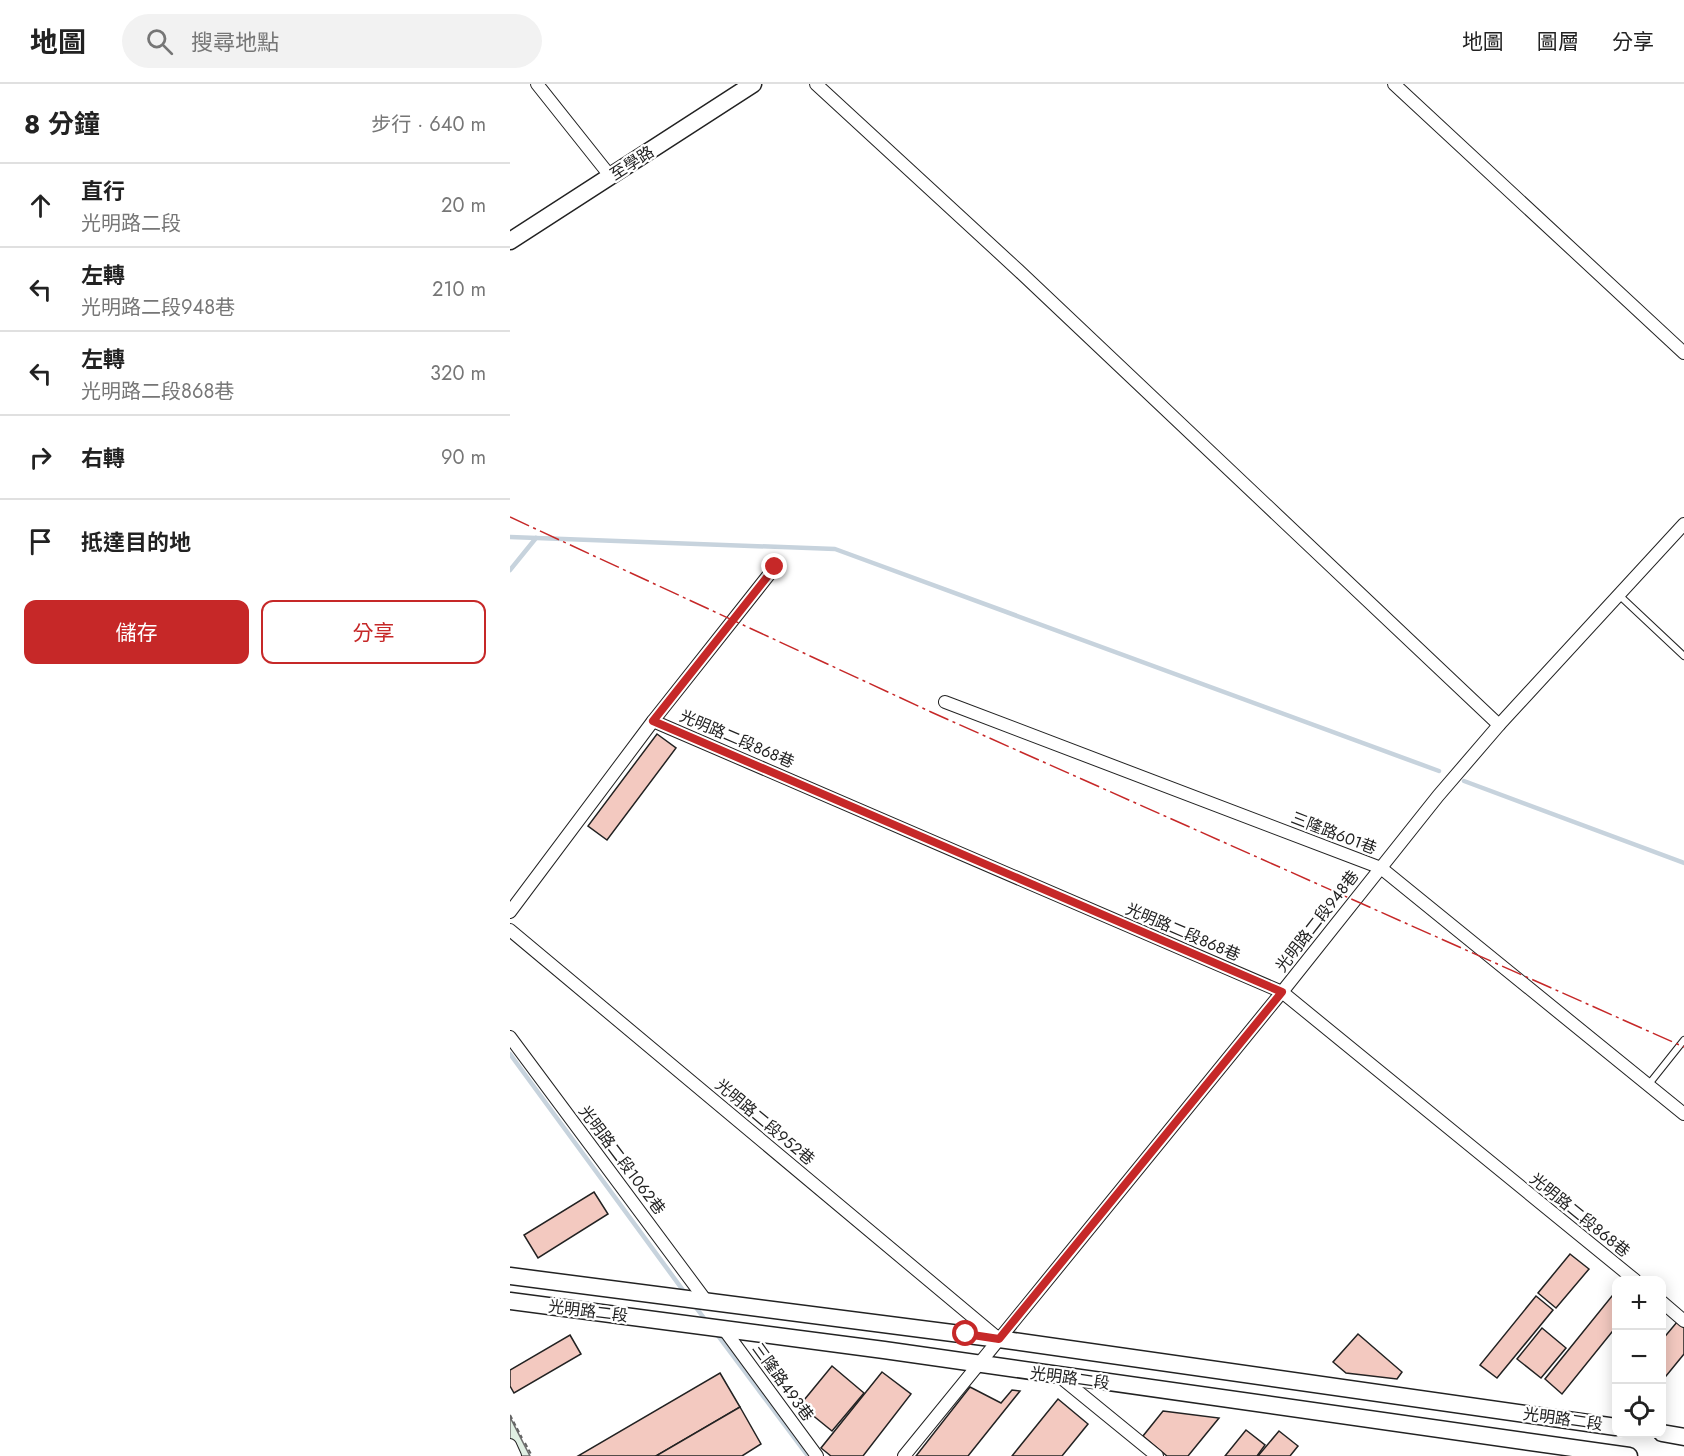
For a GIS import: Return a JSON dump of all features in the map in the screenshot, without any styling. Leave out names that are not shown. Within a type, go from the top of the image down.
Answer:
[{"type":"street","points":[[537,84],[611,177]]},
{"type":"street","name":"至學路","points":[[510,241],[753,84]]},
{"type":"street","points":[[816,84],[1164,407],[1499,725]]},
{"type":"street","points":[[1394,84],[1684,353]]},
{"type":"street","name":"光明路二段948巷","points":[[904,1456],[976,1364],[1499,725],[1684,524]]},
{"type":"street","points":[[510,912],[653,721],[775,567]]},
{"type":"street","name":"三隆路601巷","points":[[945,702],[1381,868],[1684,1114]]},
{"type":"street","name":"光明路二段868巷","points":[[653,721],[1282,992],[1629,1276]]},
{"type":"street","name":"光明路二段952巷","points":[[510,930],[994,1344]]},
{"type":"street","name":"光明路二段1062巷","points":[[510,1037],[707,1302]]},
{"type":"street","name":"光明路二段","points":[[510,1276],[994,1344],[1612,1426]]},
{"type":"street","name":"光明路二段","points":[[510,1301],[723,1328],[1629,1456]]},
{"type":"street","points":[[1666,1305],[1684,1321]]},
{"type":"street","name":"三隆路493巷","points":[[723,1328],[817,1456]]},
{"type":"street","points":[[1059,1376],[1156,1456]]},
{"type":"street","points":[[1666,1434],[1684,1437]]},
{"type":"street","points":[[510,1445],[515,1456]]},
{"type":"lane","points":[[1620,596],[1684,656]]},
{"type":"lane","points":[[1648,1085],[1684,1040]]},
{"type":"path","points":[[510,1415],[532,1456]]},
{"type":"green space","points":[[510,1417],[530,1456],[514,1456],[510,1449]]},
{"type":"building","points":[[657,734],[676,748],[607,840],[588,826]]},
{"type":"building","points":[[594,1192],[608,1214],[538,1258],[524,1235]]},
{"type":"building","points":[[1570,1254],[1589,1269],[1556,1308],[1538,1293]]},
{"type":"building","points":[[1536,1296],[1553,1310],[1497,1378],[1480,1365]]},
{"type":"building","points":[[1612,1296],[1612,1332],[1562,1394],[1545,1379]]},
{"type":"building","points":[[1677,1322],[1684,1328],[1684,1354],[1666,1376],[1666,1335]]},
{"type":"building","points":[[1542,1328],[1566,1348],[1541,1378],[1517,1359]]},
{"type":"building","points":[[1358,1334],[1402,1372],[1397,1379],[1346,1373],[1333,1362]]},
{"type":"building","points":[[570,1335],[581,1354],[514,1393],[510,1386],[510,1370]]},
{"type":"building","points":[[832,1366],[864,1393],[832,1431],[800,1405]]},
{"type":"building","points":[[882,1372],[911,1394],[863,1456],[831,1456],[821,1448]]},
{"type":"building","points":[[720,1373],[740,1407],[656,1456],[578,1456]]},
{"type":"building","points":[[970,1387],[1001,1403],[1012,1390],[1020,1391],[968,1456],[916,1456]]},
{"type":"building","points":[[1058,1399],[1088,1424],[1062,1456],[1012,1456]]},
{"type":"building","points":[[740,1407],[761,1444],[742,1456],[656,1456]]},
{"type":"building","points":[[1163,1411],[1219,1418],[1188,1456],[1167,1456],[1143,1436]]},
{"type":"building","points":[[1246,1430],[1265,1445],[1257,1456],[1225,1456]]},
{"type":"building","points":[[1279,1431],[1298,1446],[1290,1456],[1258,1456]]},
{"type":"waterway","points":[[510,537],[835,549],[1439,771]]},
{"type":"waterway","points":[[510,570],[536,538]]},
{"type":"waterway","points":[[1464,781],[1684,863]]},
{"type":"waterway","points":[[510,1054],[685,1293]]},
{"type":"waterway","points":[[694,1305],[707,1322]]},
{"type":"waterway","points":[[716,1333],[808,1456]]},
{"type":"power","points":[[510,517],[931,712],[1684,1047]]},
{"type":"route","points":[[775,567],[653,721],[1282,992],[999,1339],[966,1334]]}]
